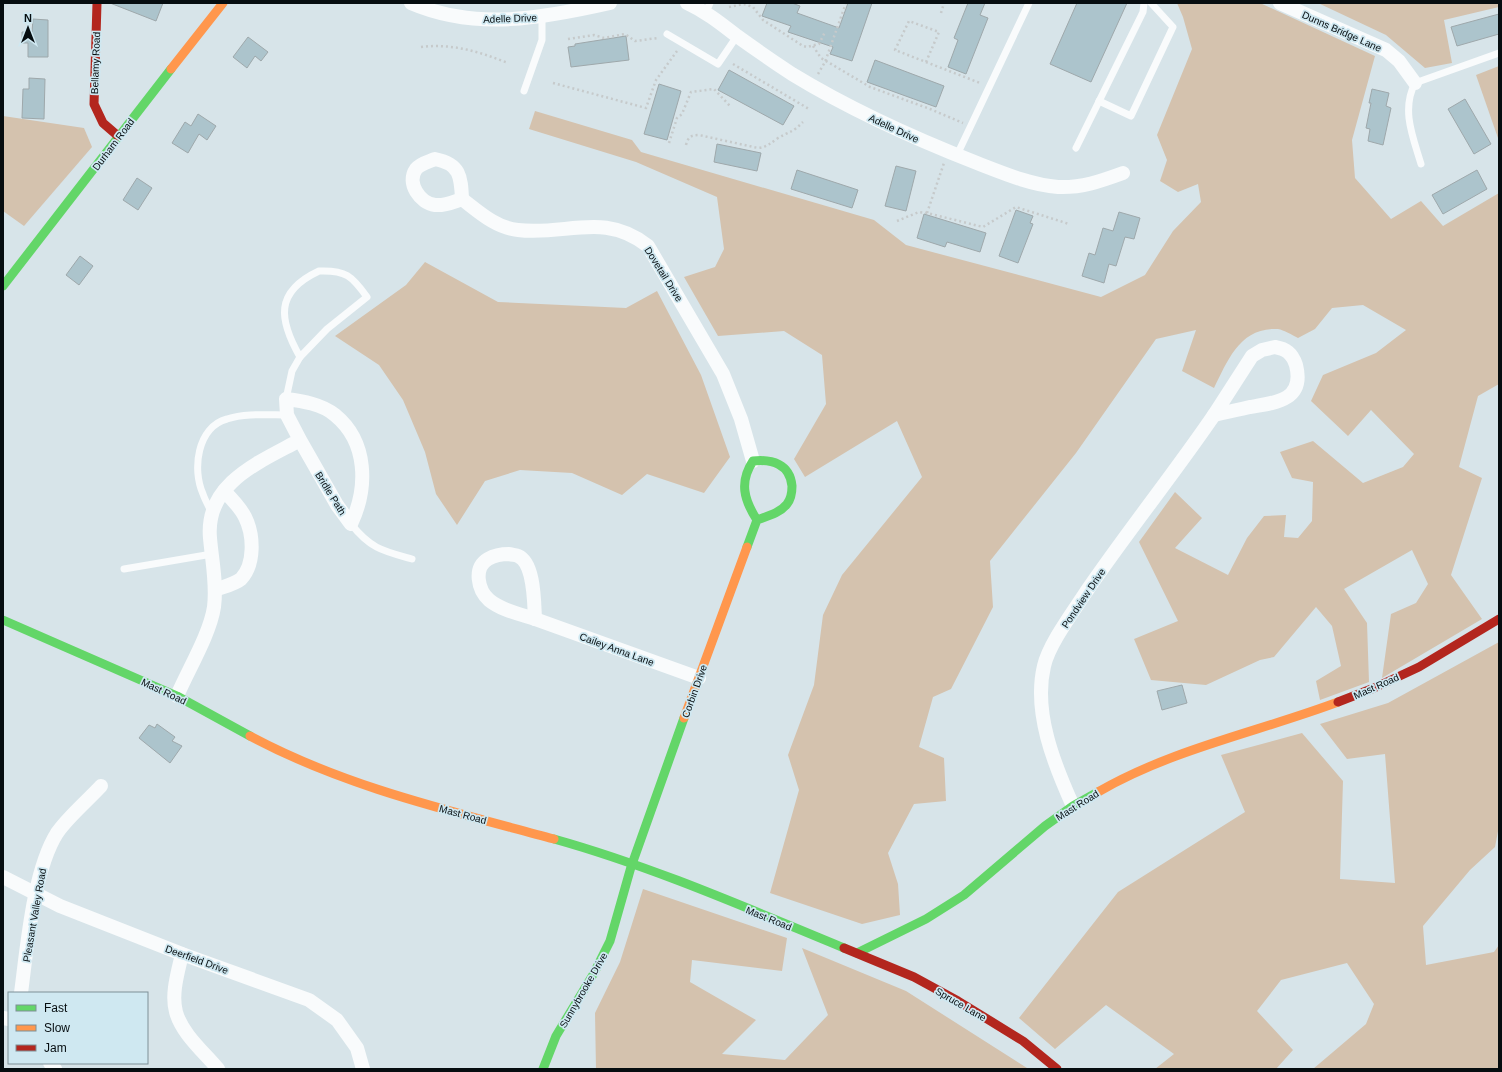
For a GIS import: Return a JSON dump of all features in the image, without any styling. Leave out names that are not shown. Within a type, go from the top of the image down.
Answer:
[{"type":"street","name":"Bellamy Road","points":[[97,3],[94,104],[98,116],[104,126],[118,136]]},
{"type":"street","name":"Durham Road","points":[[3,286],[118,136],[224,3]]},
{"type":"street","name":"Adelle Drive","points":[[411,3],[436,12],[486,20],[542,17],[610,3]]},
{"type":"street","name":"Adelle Drive","points":[[687,3],[708,8],[737,36],[793,74],[850,107],[908,136],[1008,175],[1057,187],[1090,185],[1123,173]]},
{"type":"street","name":"Dunns Bridge Lane","points":[[1280,3],[1386,50],[1399,61],[1415,82]]},
{"type":"street","name":"Dovetail Drive","points":[[462,199],[490,220],[517,230],[600,226],[618,229],[635,236],[648,246],[723,374],[741,419],[753,461]]},
{"type":"street","name":"Pondview Drive","points":[[1073,806],[1049,745],[1044,725],[1041,685],[1044,665],[1067,620],[1214,415],[1252,356],[1262,350],[1274,347],[1286,349],[1293,357],[1298,378],[1295,390],[1288,398],[1275,403],[1214,415]]},
{"type":"street","name":"Bridle Path","points":[[286,398],[306,403],[334,414],[346,425],[354,439],[360,454],[363,472],[359,507],[351,524],[337,505],[287,415],[286,398]]},
{"type":"street","points":[[177,696],[210,624],[214,608],[215,590],[210,536],[211,511],[224,491],[244,472],[300,440]]},
{"type":"street","points":[[765,458],[778,462],[788,471],[792,480],[792,493],[788,504],[778,512],[757,520],[747,505],[743,489],[746,469],[753,461],[765,458]]},
{"type":"street","points":[[215,590],[240,580],[247,569],[251,558],[251,538],[246,519],[239,507],[224,491]]},
{"type":"street","name":"Corbin Drive","points":[[632,863],[757,520]]},
{"type":"street","name":"Cailey Anna Lane","points":[[535,619],[532,582],[527,566],[520,556],[509,554],[497,555],[486,560],[480,569],[478,580],[481,591],[489,600],[500,606],[535,619],[699,678]]},
{"type":"street","name":"Mast Road","points":[[3,620],[177,696],[266,744],[332,773],[420,803],[607,854],[857,952],[926,919],[964,895],[1024,843],[1073,806],[1127,775],[1157,762],[1298,717],[1374,688],[1418,667],[1499,618]]},
{"type":"street","name":"Pleasant Valley Road","points":[[21,992],[36,894],[44,863],[58,833],[101,786]]},
{"type":"street","name":"Sunnybrooke Drive","points":[[544,1069],[547,1053],[554,1039],[585,990],[610,940],[632,863]]},
{"type":"street","name":"Deerfield Drive","points":[[3,877],[60,906],[182,954],[309,1000],[337,1020],[357,1048],[363,1069]]},
{"type":"street","name":"Spruce Lane","points":[[857,952],[914,977],[958,1001],[1023,1041],[1057,1069]]},
{"type":"street","points":[[182,954],[176,985],[176,1012],[184,1030],[218,1069]]},
{"type":"lane","points":[[957,155],[1029,3]]},
{"type":"lane","points":[[1076,148],[1143,12],[1144,3]]},
{"type":"lane","points":[[1099,101],[1131,116],[1174,27],[1151,3]]},
{"type":"lane","points":[[524,91],[542,40],[542,17]]},
{"type":"lane","points":[[667,34],[718,64],[737,36]]},
{"type":"lane","points":[[1421,164],[1410,128],[1408,114],[1409,93],[1415,82],[1499,53]]},
{"type":"lane","points":[[286,398],[292,371],[300,357],[327,329],[368,297],[354,279],[331,271],[319,271],[307,277],[294,289],[287,299],[284,310],[285,323],[289,336],[300,357]]},
{"type":"lane","points":[[211,511],[202,493],[199,476],[199,454],[202,440],[208,430],[216,423],[226,419],[287,415]]},
{"type":"lane","points":[[351,524],[368,543],[377,548],[412,559]]},
{"type":"lane","points":[[124,570],[212,554]]},
{"type":"path","points":[[818,74],[825,62],[846,3]]},
{"type":"path","points":[[941,13],[944,3]]},
{"type":"path","points":[[729,7],[736,5],[748,5],[753,7],[763,20],[803,46],[813,46],[821,41],[825,32]]},
{"type":"path","points":[[926,62],[939,32],[909,21],[895,50],[990,87]]},
{"type":"path","points":[[568,39],[594,35],[604,38],[626,34],[635,41],[661,37],[667,34]]},
{"type":"path","points":[[553,84],[646,108],[656,80],[673,58],[682,43]]},
{"type":"path","points":[[422,47],[445,45],[486,55],[508,63]]},
{"type":"path","points":[[813,46],[817,54],[825,62],[870,87],[930,108],[970,126]]},
{"type":"path","points":[[733,64],[809,109]]},
{"type":"path","points":[[669,143],[678,118],[682,114],[691,92],[714,89],[730,106]]},
{"type":"path","points":[[686,145],[688,138],[692,135],[699,135],[758,148],[763,147],[779,137],[794,131],[803,122]]},
{"type":"path","points":[[927,213],[944,163]]},
{"type":"path","points":[[897,221],[919,212],[983,227],[1016,207],[1069,224]]},
{"type":"shaded area","points":[[1177,3],[1260,3],[1375,56],[1352,140],[1355,178],[1391,219],[1421,201],[1443,226],[1499,193],[1499,384],[1478,396],[1459,467],[1482,478],[1451,575],[1482,619],[1382,678],[1391,614],[1416,603],[1428,584],[1412,550],[1344,589],[1367,623],[1369,682],[1320,700],[1316,681],[1341,666],[1332,626],[1316,607],[1274,657],[1260,660],[1206,685],[1151,680],[1134,639],[1178,621],[1139,542],[1175,492],[1202,518],[1175,548],[1228,575],[1247,538],[1264,516],[1286,515],[1284,537],[1298,538],[1312,521],[1313,482],[1292,478],[1280,452],[1313,441],[1363,483],[1403,467],[1414,454],[1371,410],[1348,436],[1311,401],[1323,375],[1376,353],[1406,330],[1363,305],[1332,308],[1315,329],[1298,338],[1278,329],[1254,333],[1245,339],[1230,356],[1214,388],[1182,371],[1196,330],[1156,339],[1076,453],[990,561],[993,607],[951,689],[933,697],[919,747],[944,758],[946,801],[914,804],[888,853],[898,884],[900,915],[862,924],[770,893],[799,790],[788,755],[814,685],[823,615],[842,575],[922,477],[897,421],[805,477],[794,459],[826,404],[822,355],[784,331],[718,336],[684,277],[715,267],[724,249],[717,197],[636,162],[529,129],[535,111],[632,140],[641,152],[874,220],[906,245],[1101,297],[1145,275],[1173,231],[1201,202],[1198,184],[1178,192],[1160,181],[1167,160],[1157,135],[1192,49],[1183,17]]},
{"type":"shaded area","points":[[1318,3],[1499,3],[1499,7],[1444,20],[1452,63],[1425,68],[1386,35]]},
{"type":"shaded area","points":[[1499,66],[1499,141],[1476,75]]},
{"type":"shaded area","points":[[3,116],[84,128],[92,147],[24,226],[3,211]]},
{"type":"shaded area","points":[[425,262],[498,302],[626,308],[657,291],[701,375],[730,457],[704,493],[647,474],[622,495],[572,473],[520,470],[485,481],[457,525],[436,494],[425,452],[403,400],[379,365],[335,336],[406,285]]},
{"type":"shaded area","points":[[1499,642],[1499,826],[1495,847],[1470,870],[1423,926],[1426,965],[1494,952],[1499,945],[1499,1069],[1313,1069],[1366,1024],[1374,1004],[1347,963],[1281,980],[1257,1011],[1293,1050],[1276,1069],[1155,1069],[1174,1054],[1106,1005],[1055,1049],[1019,1018],[1118,892],[1245,812],[1221,755],[1302,733],[1343,781],[1340,879],[1395,883],[1385,754],[1347,759],[1320,724],[1388,703]]},
{"type":"shaded area","points":[[643,889],[787,938],[782,971],[692,960],[690,982],[756,1020],[722,1054],[785,1060],[828,1015],[802,948],[906,991],[1027,1068],[596,1069],[595,1013],[620,962]]},
{"type":"building","points":[[110,3],[163,3],[156,21]]},
{"type":"building","points":[[767,3],[792,3],[800,6],[797,13],[839,28],[848,3],[872,3],[852,61],[830,54],[833,47],[788,32],[791,26],[762,16]]},
{"type":"building","points":[[968,3],[985,3],[980,15],[988,18],[966,74],[948,67],[958,40],[954,38]]},
{"type":"building","points":[[1077,3],[1127,3],[1091,82],[1050,64]]},
{"type":"building","points":[[1499,14],[1499,34],[1457,46],[1451,27]]},
{"type":"building","points":[[33,19],[48,20],[48,57],[28,57],[28,43],[22,43],[22,32],[32,32]]},
{"type":"building","points":[[626,36],[629,60],[571,67],[568,47],[575,46],[575,44]]},
{"type":"building","points":[[248,37],[268,52],[261,61],[255,56],[247,68],[233,57]]},
{"type":"building","points":[[875,60],[944,86],[936,107],[867,82]]},
{"type":"building","points":[[729,70],[794,106],[783,125],[718,90]]},
{"type":"building","points":[[29,78],[45,79],[44,119],[22,118],[23,89],[29,89]]},
{"type":"building","points":[[659,84],[681,91],[667,140],[644,134]]},
{"type":"building","points":[[1372,89],[1389,93],[1386,106],[1391,108],[1383,145],[1368,141],[1370,129],[1366,128]]},
{"type":"building","points":[[1465,99],[1491,144],[1474,154],[1448,109]]},
{"type":"building","points":[[198,114],[216,126],[207,140],[199,134],[188,153],[172,143],[185,122],[191,126]]},
{"type":"building","points":[[717,144],[761,153],[757,171],[714,162]]},
{"type":"building","points":[[896,166],[916,171],[906,211],[885,206]]},
{"type":"building","points":[[797,170],[858,190],[852,208],[791,189]]},
{"type":"building","points":[[1477,170],[1487,189],[1443,214],[1432,195]]},
{"type":"building","points":[[137,178],[152,188],[138,210],[123,200]]},
{"type":"building","points":[[1016,210],[1033,216],[1030,223],[1033,224],[1018,263],[999,256]]},
{"type":"building","points":[[1119,212],[1140,218],[1134,239],[1125,237],[1116,266],[1109,264],[1104,283],[1082,276],[1089,253],[1095,255],[1103,228],[1113,231]]},
{"type":"building","points":[[924,214],[986,233],[980,252],[947,242],[945,247],[917,238]]},
{"type":"building","points":[[80,256],[93,266],[79,285],[66,275]]},
{"type":"building","points":[[1182,685],[1187,703],[1162,710],[1157,691]]},
{"type":"building","points":[[157,724],[175,737],[172,741],[182,746],[170,763],[139,738],[149,725],[155,728]]},
{"type":"traffic: fast","points":[[3,286],[171,69]]},
{"type":"traffic: fast","points":[[747,547],[757,520],[746,498],[746,476],[753,461],[773,462],[779,464],[788,473],[792,486],[791,495],[787,504],[781,510],[757,520]]},
{"type":"traffic: fast","points":[[3,620],[177,696],[250,736]]},
{"type":"traffic: fast","points":[[543,1069],[556,1036],[594,973],[610,941],[631,867],[684,718]]},
{"type":"traffic: fast","points":[[857,953],[926,919],[964,895],[1045,826],[1073,806],[1098,792]]},
{"type":"traffic: fast","points":[[554,839],[628,862],[737,904],[844,948]]},
{"type":"traffic: slow","points":[[171,69],[223,3]]},
{"type":"traffic: slow","points":[[684,718],[747,547]]},
{"type":"traffic: slow","points":[[1098,792],[1155,764],[1216,742],[1338,702]]},
{"type":"traffic: slow","points":[[250,736],[286,754],[361,784],[438,808],[554,839]]},
{"type":"traffic: jam","points":[[97,3],[94,104],[103,123],[118,136]]},
{"type":"traffic: jam","points":[[1338,702],[1374,688],[1419,667],[1499,619]]},
{"type":"traffic: jam","points":[[844,948],[914,977],[958,1001],[1023,1041],[1057,1069]]}]
